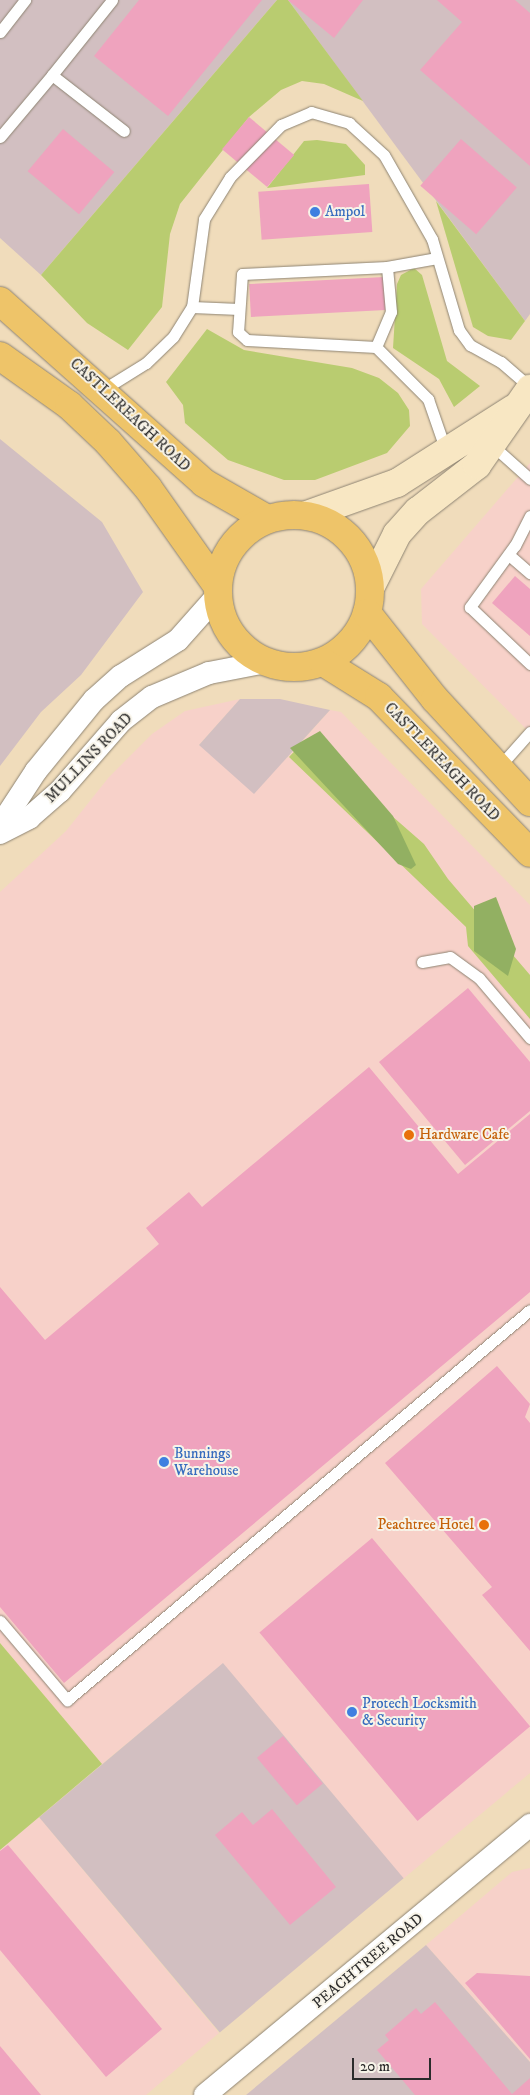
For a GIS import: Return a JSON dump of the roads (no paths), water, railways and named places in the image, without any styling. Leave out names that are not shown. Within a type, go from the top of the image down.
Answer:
[{"type":"main road","name":"CASTLEREAGH ROAD","points":[[0,302],[104,389],[204,482],[267,519]]},
{"type":"main road","points":[[0,356],[69,405],[108,442],[148,488],[218,591],[232,636],[266,662],[294,668],[323,662],[346,648],[367,613],[371,586],[362,553],[352,540],[339,528],[307,515],[267,519],[238,539],[228,553],[218,591]]},
{"type":"main road","points":[[367,613],[498,769],[530,802]]},
{"type":"main road","name":"CASTLEREAGH ROAD","points":[[323,662],[379,697],[530,853]]},
{"type":"street","points":[[371,586],[401,529],[477,465],[524,395]]},
{"type":"street","points":[[307,515],[397,483],[446,451],[524,395]]},
{"type":"street","name":"MULLINS ROAD","points":[[0,826],[36,771],[94,700],[122,676],[178,640],[218,591]]},
{"type":"street","name":"MULLINS ROAD","points":[[0,833],[30,818],[60,791],[121,721],[152,697],[196,676],[266,662]]},
{"type":"street","name":"PEACHTREE ROAD","points":[[205,2095],[530,1825]]},
{"type":"lane","points":[[0,32],[25,0]]},
{"type":"lane","points":[[0,136],[112,0]]},
{"type":"lane","points":[[52,75],[124,131]]},
{"type":"lane","points":[[104,389],[146,363],[173,337],[192,308],[196,256],[209,211],[230,177],[281,124],[311,112],[349,123],[384,155],[413,200],[437,258],[459,330],[470,345],[502,362],[524,395]]},
{"type":"lane","points":[[437,258],[387,267],[242,274],[238,309],[238,332],[247,340],[376,347],[428,399],[446,451]]},
{"type":"lane","points":[[376,347],[391,312],[387,267]]},
{"type":"lane","points":[[192,308],[238,309]]},
{"type":"lane","points":[[492,445],[530,479]]},
{"type":"lane","points":[[530,516],[509,554],[470,606],[530,664]]},
{"type":"lane","points":[[509,554],[530,573]]},
{"type":"lane","points":[[498,769],[530,732]]},
{"type":"lane","points":[[422,962],[450,957],[479,978],[530,1038]]},
{"type":"lane","points":[[0,1621],[67,1700],[530,1310]]},
{"type":"place","name":"Ampol","points":[[315,212]]},
{"type":"place","name":"Hardware Cafe","points":[[409,1135]]},
{"type":"place","name":"Bunnings Warehouse","points":[[164,1462]]},
{"type":"place","name":"Peachtree Hotel","points":[[484,1525]]},
{"type":"place","name":"Protech Locksmith & Security","points":[[352,1712]]}]
